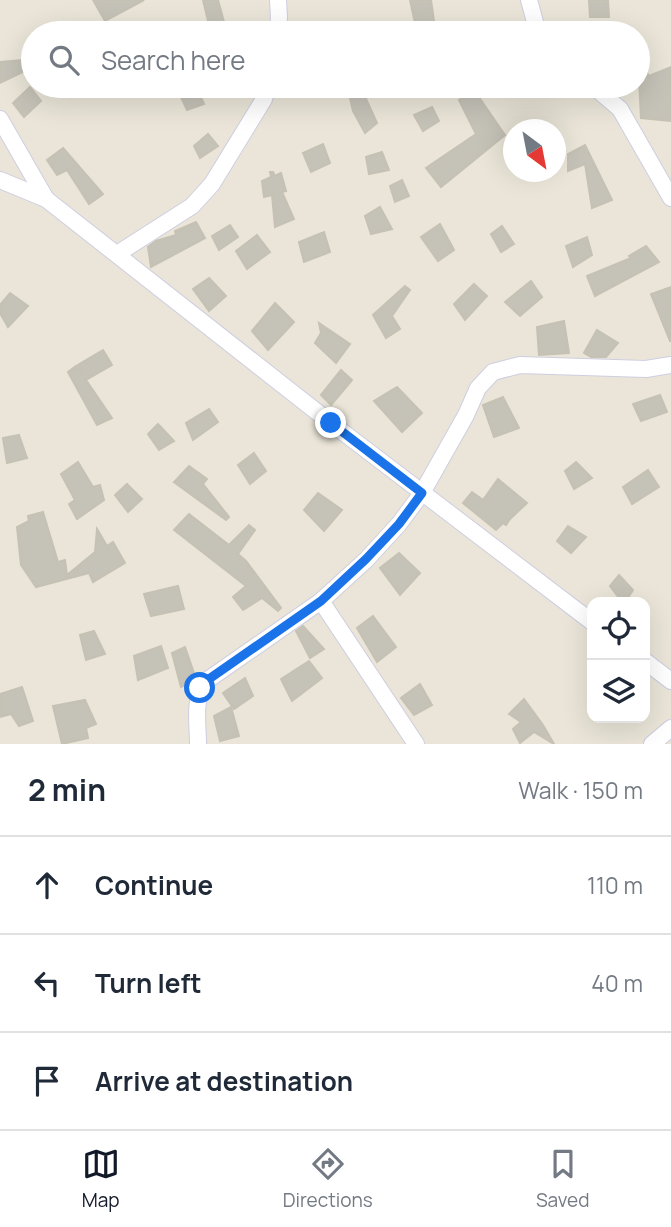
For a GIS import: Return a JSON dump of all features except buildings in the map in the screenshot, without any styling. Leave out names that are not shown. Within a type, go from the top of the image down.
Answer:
[{"type":"street","points":[[278,0],[279,21]]},
{"type":"street","points":[[529,0],[535,21]]},
{"type":"street","points":[[117,254],[192,206],[212,184],[264,98]]},
{"type":"street","points":[[607,98],[620,109],[671,198]]},
{"type":"street","points":[[0,119],[46,199]]},
{"type":"street","points":[[0,180],[46,199],[587,618]]},
{"type":"street","points":[[198,744],[197,700],[200,688],[321,601],[391,533],[422,493],[467,415],[478,388],[494,372],[520,365],[646,369],[671,365]]},
{"type":"street","points":[[321,601],[416,744]]},
{"type":"street","points":[[650,665],[671,681]]},
{"type":"street","points":[[652,744],[671,728]]},
{"type":"route","points":[[200,688],[321,601],[399,524],[422,493],[331,423]]}]
